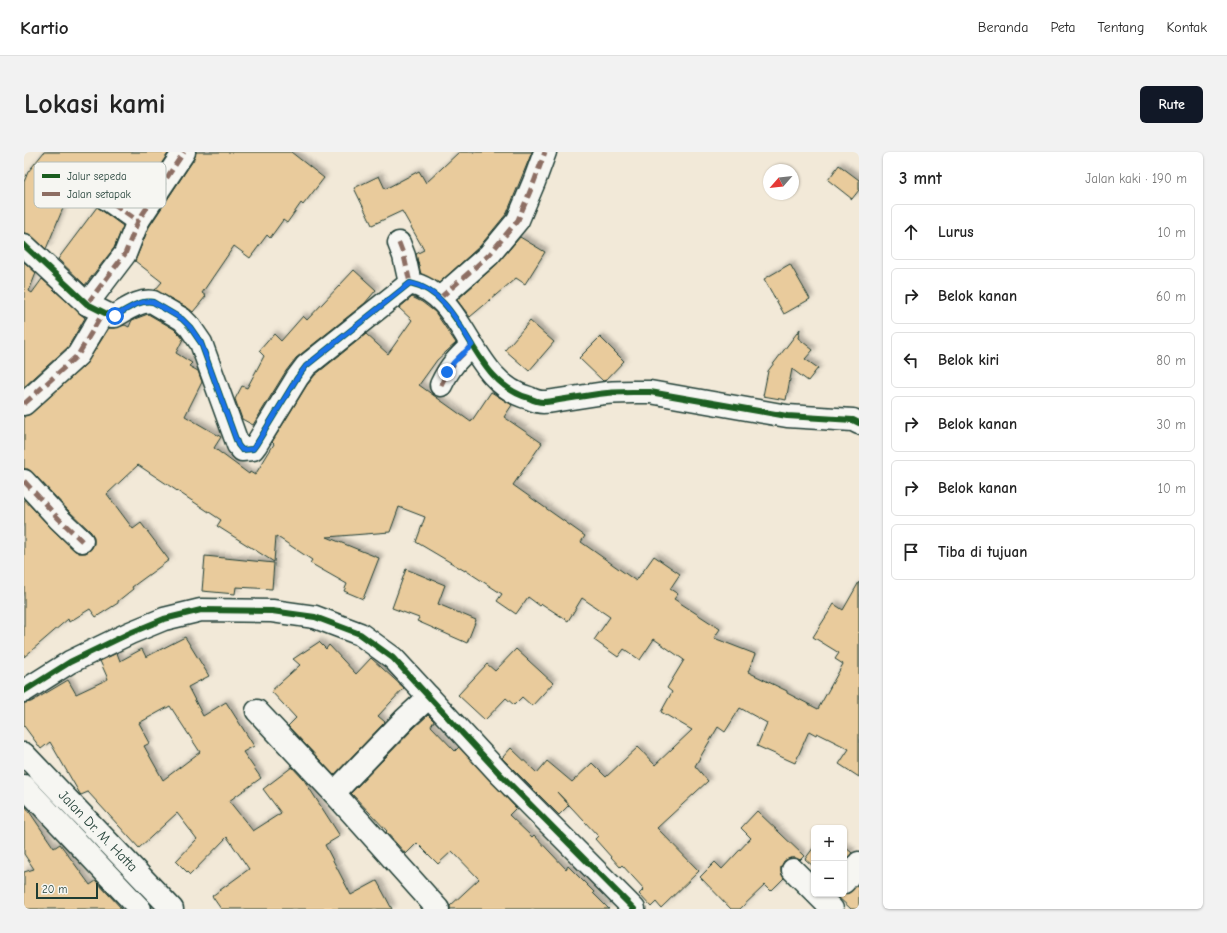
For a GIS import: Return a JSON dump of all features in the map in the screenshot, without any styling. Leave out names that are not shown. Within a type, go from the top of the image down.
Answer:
[{"type":"street","points":[[166,179],[184,152]]},
{"type":"street","points":[[440,298],[489,255],[518,220],[545,152]]},
{"type":"street","points":[[119,208],[138,222]]},
{"type":"street","points":[[24,404],[78,355],[95,309],[125,254],[138,222],[147,208]]},
{"type":"street","points":[[399,244],[404,256],[410,283]]},
{"type":"street","points":[[24,245],[95,309],[111,316],[115,316],[138,304],[148,301],[153,302],[182,319],[190,327],[201,343],[238,445],[242,450],[253,449],[306,366],[410,283],[418,284],[440,298],[458,322],[491,374],[508,389],[527,398],[543,402],[599,394],[650,392],[787,416],[854,420],[859,423]]},
{"type":"street","points":[[441,385],[454,362],[472,345]]},
{"type":"street","points":[[24,481],[59,519],[82,541]]},
{"type":"street","points":[[24,691],[70,662],[130,633],[164,619],[201,610],[272,611],[315,617],[360,634],[393,658],[500,774],[634,909]]},
{"type":"street","points":[[334,793],[429,696]]},
{"type":"street","points":[[257,711],[334,793],[438,909]]},
{"type":"street","name":"Jalan Dr. M. Hatta","points":[[24,754],[172,909]]},
{"type":"street","name":"Jalan Dr. M. Hatta","points":[[24,786],[140,909]]},
{"type":"street","points":[[847,878],[859,863]]},
{"type":"street","points":[[793,870],[825,898]]},
{"type":"building","points":[[44,152],[169,152],[162,162],[36,162]]},
{"type":"building","points":[[196,152],[291,152],[324,178],[303,205],[301,203],[287,223],[283,220],[270,238],[267,235],[250,258],[234,246],[202,293],[206,296],[193,312],[155,290],[162,282],[135,261],[149,227],[162,208],[166,208],[166,201],[194,159]]},
{"type":"building","points":[[459,152],[532,152],[507,213],[480,246],[439,283],[421,274],[416,254],[424,250],[402,211],[372,225],[354,188],[379,176],[385,189],[419,171],[426,183]]},
{"type":"building","points":[[34,164],[34,208],[63,208],[46,249],[32,236],[24,233],[24,182],[28,172]]},
{"type":"building","points":[[839,165],[859,180],[859,190],[852,199],[828,180]]},
{"type":"building","points":[[96,208],[123,226],[114,248],[85,285],[58,259]]},
{"type":"building","points":[[520,237],[545,252],[525,284],[516,278],[470,317],[457,300],[497,264]]},
{"type":"building","points":[[24,262],[36,273],[29,291],[32,293],[42,279],[85,318],[68,347],[24,387]]},
{"type":"building","points":[[790,264],[810,299],[784,314],[764,279]]},
{"type":"building","points":[[354,270],[376,290],[365,303],[296,358],[286,371],[253,425],[242,419],[235,399],[242,386],[247,388],[264,356],[259,351],[274,334],[281,341],[303,316],[307,320]]},
{"type":"building","points":[[412,297],[422,302],[435,312],[456,343],[437,360],[419,385],[471,422],[491,392],[512,405],[504,417],[542,443],[513,485],[585,536],[581,542],[636,581],[654,556],[680,574],[670,589],[678,594],[674,599],[720,629],[714,638],[755,654],[748,672],[787,691],[787,693],[818,709],[843,664],[835,659],[839,653],[813,637],[834,604],[843,610],[859,582],[859,777],[839,764],[849,749],[817,733],[816,735],[809,731],[795,763],[757,746],[767,723],[740,708],[725,732],[718,727],[695,766],[708,781],[657,828],[699,871],[661,908],[656,902],[651,907],[639,894],[644,889],[622,865],[620,867],[595,839],[598,836],[557,792],[569,805],[559,815],[502,758],[511,748],[537,773],[547,761],[572,782],[592,763],[606,777],[638,747],[655,765],[692,730],[661,712],[672,692],[667,688],[684,660],[654,639],[640,660],[624,649],[618,657],[594,640],[610,617],[582,598],[568,621],[542,604],[540,606],[528,597],[516,614],[497,601],[502,594],[465,570],[416,542],[425,517],[399,507],[390,532],[327,537],[379,558],[363,599],[344,591],[347,584],[310,563],[312,560],[276,536],[274,562],[217,526],[221,520],[138,465],[107,494],[133,529],[141,523],[169,560],[132,587],[133,589],[118,601],[118,603],[96,617],[90,609],[69,622],[68,619],[24,657],[24,499],[50,527],[79,553],[86,553],[91,549],[94,544],[94,537],[91,532],[33,473],[28,469],[24,469],[24,416],[32,413],[86,364],[109,328],[125,325],[129,327],[132,320],[148,314],[174,329],[180,335],[183,339],[176,353],[192,363],[189,366],[198,371],[202,382],[185,416],[221,437],[214,448],[249,474],[250,472],[255,475],[274,444],[272,442],[307,385],[315,375],[366,334],[388,354],[412,320],[399,308]]},
{"type":"building","points":[[530,321],[554,342],[529,371],[505,350]]},
{"type":"building","points":[[800,329],[798,338],[813,350],[805,359],[818,368],[808,381],[792,369],[786,400],[763,396],[768,371]]},
{"type":"building","points":[[600,337],[624,361],[606,380],[603,381],[579,358]]},
{"type":"building","points":[[205,556],[274,563],[272,589],[236,587],[235,594],[202,591]]},
{"type":"building","points":[[406,569],[445,585],[438,604],[476,620],[467,643],[417,621],[419,618],[392,608]]},
{"type":"building","points":[[185,637],[209,676],[188,687],[203,716],[226,702],[254,746],[243,752],[261,778],[229,801],[253,831],[281,813],[263,789],[292,767],[304,780],[340,836],[325,845],[351,895],[377,881],[392,909],[221,909],[212,896],[249,869],[227,837],[190,875],[176,861],[197,839],[177,813],[139,848],[88,792],[81,795],[80,794],[50,742],[41,749],[24,726],[24,703],[31,702],[68,680],[76,694],[108,679],[100,661],[117,653],[120,661],[142,649],[146,657]],"holes":[[[170,706],[200,752],[163,780],[144,746],[150,743],[139,723]]]},
{"type":"building","points":[[319,642],[326,649],[329,645],[356,674],[371,658],[404,688],[378,716],[385,722],[334,775],[288,726],[296,718],[271,691],[300,665],[293,659]]},
{"type":"building","points":[[516,649],[553,683],[532,706],[522,697],[514,705],[506,698],[485,720],[458,695],[487,664],[495,671]]},
{"type":"building","points":[[428,715],[434,721],[431,726],[455,751],[459,747],[516,808],[509,815],[532,837],[534,835],[566,869],[568,866],[609,909],[450,909],[450,906],[479,879],[452,851],[438,864],[417,843],[406,854],[386,832],[387,831],[351,793]]},
{"type":"building","points":[[24,804],[54,848],[60,844],[90,885],[96,881],[122,909],[24,909],[24,872],[34,869],[24,854]]},
{"type":"building","points":[[757,811],[804,856],[800,860],[790,858],[784,861],[781,867],[781,873],[784,878],[771,891],[765,885],[740,909],[731,909],[700,877],[715,862],[722,869],[751,838],[741,828]]},
{"type":"building","points":[[847,849],[852,853],[847,859]]},
{"type":"building","points":[[811,851],[811,864],[805,859]]},
{"type":"building","points":[[859,883],[859,909],[851,909],[838,897],[847,897],[847,893]]},
{"type":"marked path","points":[[166,179],[184,152]]},
{"type":"marked path","points":[[440,298],[489,255],[518,220],[545,152]]},
{"type":"marked path","points":[[120,208],[138,221]]},
{"type":"marked path","points":[[87,304],[125,254],[138,221],[147,208]]},
{"type":"marked path","points":[[399,243],[404,256],[410,283]]},
{"type":"marked path","points":[[24,404],[78,355],[103,313]]},
{"type":"marked path","points":[[441,385],[454,363],[472,345]]},
{"type":"marked path","points":[[24,481],[59,519],[82,541]]},
{"type":"cycle path","points":[[24,245],[87,304],[111,316],[115,316],[128,308],[148,301],[153,302],[182,319],[190,327],[201,343],[238,445],[242,450],[253,449],[306,366],[410,283],[429,291],[444,304],[457,320],[480,358],[493,375],[509,389],[536,401],[549,402],[611,392],[650,392],[787,416],[853,420],[859,423]]},
{"type":"cycle path","points":[[24,691],[70,662],[130,633],[164,619],[201,610],[272,611],[315,617],[360,634],[393,658],[500,774],[634,909]]},
{"type":"route","points":[[115,316],[138,304],[148,301],[153,302],[182,319],[190,327],[201,343],[238,445],[242,450],[253,449],[306,366],[410,283],[418,284],[440,298],[458,322],[472,345],[454,362],[447,372]]}]
